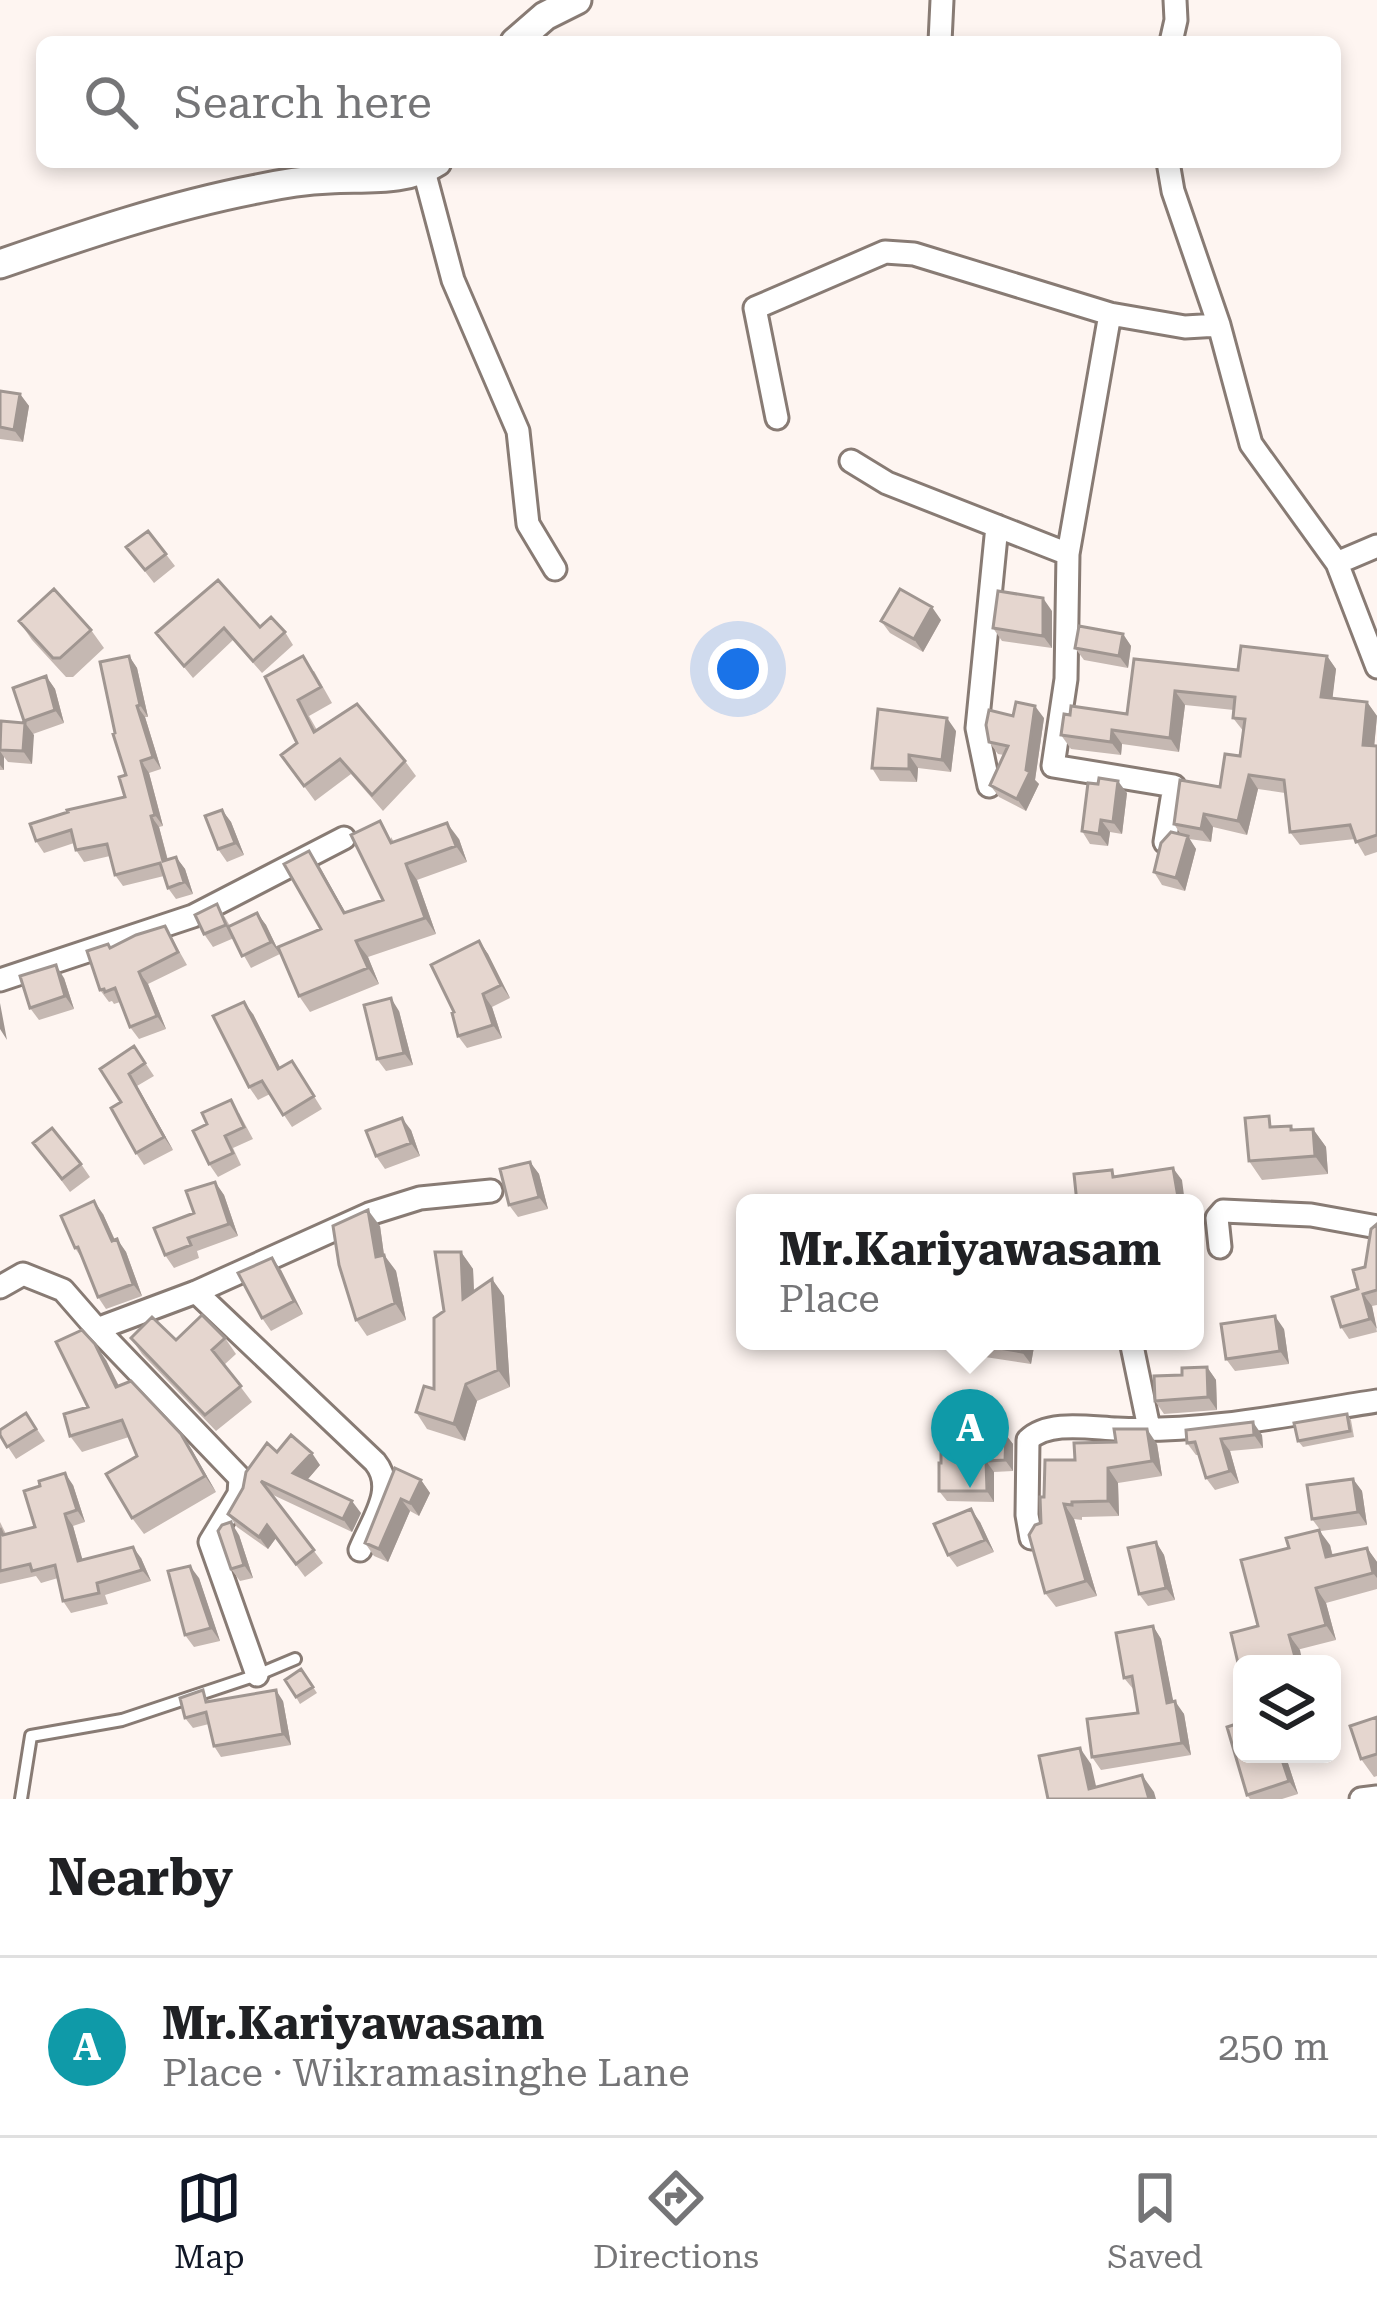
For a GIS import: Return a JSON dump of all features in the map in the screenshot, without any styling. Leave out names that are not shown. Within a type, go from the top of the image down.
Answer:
[{"type":"street","points":[[522,36],[545,16],[577,0]]},
{"type":"street","points":[[940,36],[942,0]]},
{"type":"street","points":[[1172,36],[1174,0]]},
{"type":"street","points":[[0,264],[162,211],[257,188],[403,175],[425,168]]},
{"type":"street","points":[[431,168],[453,280],[518,430],[528,524],[555,569]]},
{"type":"street","points":[[1169,168],[1251,444],[1336,563],[1377,667]]},
{"type":"street","points":[[777,418],[755,308],[885,252],[914,254],[1110,314],[1185,327],[1219,325]]},
{"type":"street","points":[[1110,314],[1068,554],[1066,679],[1053,766],[1174,786],[1165,842]]},
{"type":"street","points":[[851,461],[887,483],[1068,554]]},
{"type":"street","points":[[989,786],[977,728],[997,526]]},
{"type":"street","points":[[1336,563],[1377,545]]},
{"type":"street","points":[[0,980],[193,916],[344,838]]},
{"type":"street","points":[[98,1329],[196,1292],[369,1214],[420,1198],[490,1191]]},
{"type":"street","points":[[1220,1247],[1217,1218],[1223,1211],[1311,1215],[1377,1227]]},
{"type":"street","points":[[0,1287],[22,1274],[63,1290],[240,1478],[238,1494],[210,1542],[257,1676]]},
{"type":"street","points":[[196,1292],[385,1474],[386,1490],[360,1550]]},
{"type":"street","points":[[1133,1350],[1149,1428]]},
{"type":"street","points":[[1031,1538],[1028,1440],[1036,1431],[1174,1429],[1377,1401]]},
{"type":"street","points":[[1361,1799],[1377,1797]]},
{"type":"lane","points":[[21,1799],[31,1736],[122,1720],[295,1659]]},
{"type":"building","points":[[0,391],[20,394],[14,430],[0,427]]},
{"type":"building","points":[[148,531],[166,554],[145,570],[126,547]]},
{"type":"building","points":[[218,580],[260,627],[271,617],[285,632],[253,661],[224,628],[184,666],[156,633]]},
{"type":"building","points":[[54,589],[91,630],[60,658],[53,658],[19,621]]},
{"type":"building","points":[[900,589],[932,607],[914,639],[881,621]]},
{"type":"building","points":[[998,591],[1043,598],[1043,636],[993,628]]},
{"type":"building","points":[[1079,626],[1123,634],[1119,656],[1075,648]]},
{"type":"building","points":[[1241,646],[1327,656],[1321,697],[1367,702],[1363,745],[1377,746],[1377,835],[1356,842],[1350,825],[1290,832],[1284,780],[1249,775],[1238,821],[1204,814],[1201,829],[1174,824],[1180,780],[1220,787],[1225,754],[1240,756],[1245,719],[1233,718],[1235,697],[1175,691],[1170,738],[1112,730],[1111,742],[1061,735],[1064,714],[1070,715],[1071,706],[1127,714],[1134,659],[1238,670]]},
{"type":"building","points":[[129,656],[137,706],[153,757],[141,761],[155,815],[151,816],[163,861],[176,857],[184,882],[168,888],[160,863],[115,875],[107,844],[76,850],[71,830],[36,841],[30,824],[125,797],[119,777],[126,775],[100,662]]},
{"type":"building","points":[[303,656],[321,687],[298,700],[314,732],[357,704],[405,761],[372,795],[340,759],[304,786],[281,755],[297,743],[265,677]]},
{"type":"building","points":[[46,676],[55,710],[24,721],[13,688]]},
{"type":"building","points":[[1016,702],[1035,706],[1026,770],[1030,772],[1017,799],[990,785],[1008,746],[989,742],[986,725],[989,710],[1013,716]]},
{"type":"building","points":[[878,709],[947,718],[942,760],[909,755],[909,769],[872,768]]},
{"type":"building","points":[[1,721],[25,723],[23,751],[0,750]]},
{"type":"building","points":[[1099,778],[1118,781],[1113,822],[1101,820],[1099,834],[1082,831],[1088,783],[1098,784]]},
{"type":"building","points":[[222,810],[235,843],[218,849],[205,816]]},
{"type":"building","points":[[380,821],[391,843],[447,823],[456,846],[406,864],[425,918],[356,941],[368,968],[299,996],[278,947],[321,929],[284,864],[309,851],[344,913],[383,900],[351,835]]},
{"type":"building","points":[[1171,832],[1188,836],[1176,878],[1154,872],[1161,843]]},
{"type":"building","points":[[217,904],[226,925],[204,934],[195,915]]},
{"type":"building","points":[[257,913],[271,942],[242,956],[228,927]]},
{"type":"building","points":[[165,926],[178,952],[139,972],[157,1016],[130,1027],[115,988],[100,990],[87,951],[108,944],[110,948]]},
{"type":"building","points":[[479,941],[501,985],[483,994],[493,1025],[458,1036],[454,1012],[431,965]]},
{"type":"building","points":[[56,965],[65,996],[30,1008],[20,976]]},
{"type":"building","points":[[391,998],[404,1053],[377,1059],[364,1005]]},
{"type":"building","points":[[244,1002],[278,1069],[292,1061],[314,1096],[283,1115],[262,1081],[249,1087],[213,1016]]},
{"type":"building","points":[[134,1046],[145,1063],[129,1074],[164,1137],[136,1153],[111,1108],[121,1102],[100,1069]]},
{"type":"building","points":[[231,1100],[244,1127],[225,1136],[233,1153],[209,1164],[193,1131],[207,1124],[202,1113]]},
{"type":"building","points":[[1269,1116],[1270,1127],[1313,1129],[1315,1156],[1249,1161],[1245,1118]]},
{"type":"building","points":[[402,1118],[411,1143],[376,1156],[366,1131]]},
{"type":"building","points":[[52,1128],[81,1164],[62,1179],[33,1143]]},
{"type":"building","points":[[530,1162],[539,1197],[509,1205],[500,1169]]},
{"type":"building","points":[[1173,1168],[1177,1194],[1076,1194],[1074,1174],[1112,1170],[1113,1177]]},
{"type":"building","points":[[215,1182],[229,1224],[188,1238],[191,1245],[165,1255],[154,1228],[194,1213],[186,1191]]},
{"type":"building","points":[[94,1201],[112,1241],[117,1239],[133,1284],[98,1297],[61,1216]]},
{"type":"building","points":[[368,1210],[376,1257],[384,1255],[395,1303],[356,1320],[333,1226]]},
{"type":"building","points":[[1377,1224],[1377,1290],[1363,1294],[1370,1319],[1341,1327],[1332,1297],[1358,1289],[1353,1270],[1365,1267],[1371,1229]]},
{"type":"building","points":[[435,1252],[461,1252],[463,1299],[492,1279],[498,1370],[466,1384],[454,1424],[416,1412],[424,1386],[434,1389],[434,1318],[444,1311]]},
{"type":"building","points":[[272,1258],[294,1301],[262,1318],[238,1273]]},
{"type":"building","points":[[202,1315],[225,1338],[212,1350],[241,1386],[205,1415],[131,1338],[152,1317],[176,1340]]},
{"type":"building","points":[[1275,1316],[1280,1351],[1226,1359],[1221,1324]]},
{"type":"building","points":[[82,1330],[95,1344],[116,1387],[131,1381],[181,1434],[205,1476],[132,1518],[106,1474],[137,1456],[122,1420],[70,1436],[64,1414],[88,1407],[56,1342]]},
{"type":"building","points":[[1207,1367],[1208,1397],[1155,1401],[1154,1376],[1182,1375],[1182,1368]]},
{"type":"building","points":[[945,1404],[998,1409],[1000,1433],[1006,1433],[1005,1460],[986,1461],[987,1491],[939,1491]]},
{"type":"building","points":[[26,1413],[36,1429],[7,1447],[0,1430]]},
{"type":"building","points":[[1347,1414],[1350,1431],[1298,1441],[1294,1423]]},
{"type":"building","points":[[1253,1422],[1254,1435],[1221,1439],[1230,1471],[1206,1478],[1195,1442],[1187,1443],[1186,1430]]},
{"type":"building","points":[[1114,1429],[1147,1429],[1152,1461],[1108,1468],[1108,1501],[1064,1504],[1086,1581],[1045,1593],[1029,1535],[1041,1523],[1045,1460],[1075,1460],[1074,1443],[1116,1442]]},
{"type":"building","points":[[291,1435],[312,1453],[293,1473],[352,1501],[343,1519],[261,1481],[314,1550],[296,1564],[267,1525],[259,1537],[228,1514],[246,1472],[267,1443],[277,1452]]},
{"type":"building","points":[[395,1468],[421,1480],[410,1503],[401,1499],[379,1549],[365,1543]]},
{"type":"building","points":[[65,1473],[77,1510],[65,1514],[78,1561],[133,1547],[142,1570],[97,1583],[99,1593],[63,1601],[55,1565],[32,1571],[30,1564],[0,1571],[0,1528],[3,1535],[35,1527],[24,1491]]},
{"type":"building","points":[[1353,1479],[1358,1512],[1312,1519],[1307,1485]]},
{"type":"building","points":[[971,1509],[985,1540],[948,1555],[934,1524]]},
{"type":"building","points":[[231,1522],[244,1565],[231,1569],[218,1531]]},
{"type":"building","points":[[1319,1530],[1326,1557],[1367,1548],[1373,1573],[1316,1588],[1326,1625],[1289,1635],[1295,1655],[1236,1655],[1231,1633],[1258,1626],[1241,1560],[1289,1548],[1286,1538]]},
{"type":"building","points":[[1156,1542],[1166,1588],[1139,1594],[1128,1548]]},
{"type":"building","points":[[190,1566],[211,1628],[185,1635],[168,1571]]},
{"type":"building","points":[[1153,1626],[1167,1703],[1175,1701],[1182,1743],[1092,1757],[1087,1719],[1138,1713],[1132,1676],[1124,1678],[1116,1633]]},
{"type":"building","points":[[301,1669],[313,1687],[296,1697],[285,1680]]},
{"type":"building","points":[[203,1690],[206,1702],[276,1690],[283,1734],[214,1746],[206,1712],[185,1718],[180,1698]]},
{"type":"building","points":[[1377,1717],[1377,1754],[1361,1759],[1350,1726]]},
{"type":"building","points":[[1080,1748],[1089,1789],[1142,1775],[1149,1799],[1048,1799],[1039,1756]]},
{"type":"building","points":[[1238,1763],[1283,1763],[1289,1781],[1247,1795]]},
{"type":"place","name":"Mr.Kariyawasam","points":[[970,1488]]}]
